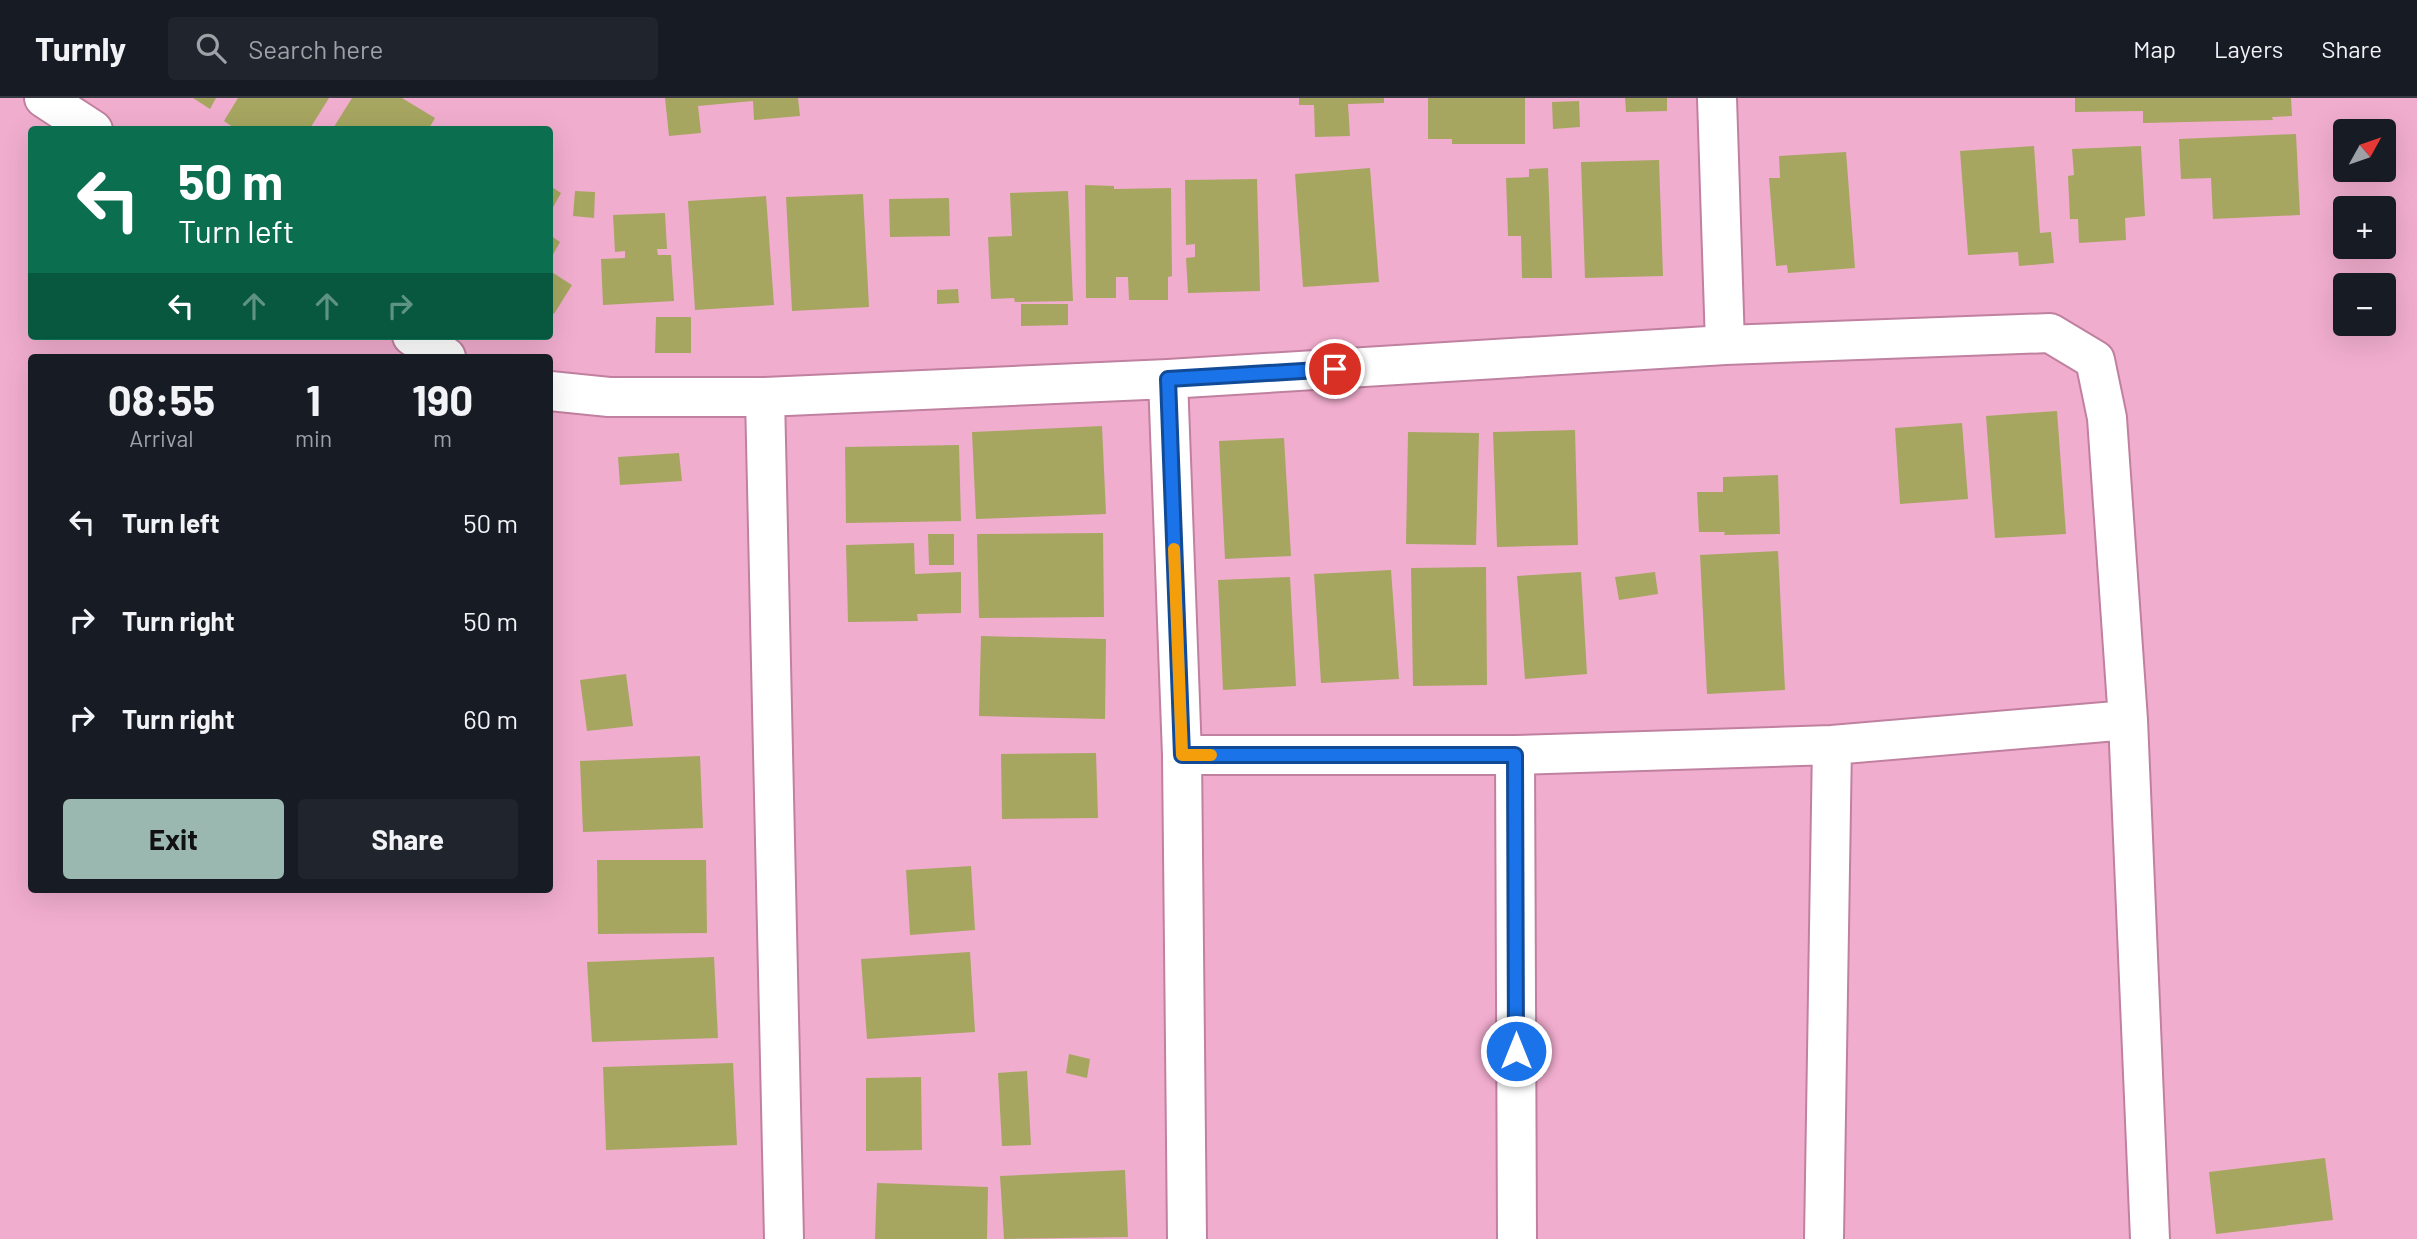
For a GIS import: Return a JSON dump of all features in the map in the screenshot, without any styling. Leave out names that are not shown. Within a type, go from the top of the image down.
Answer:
[{"type":"street","points":[[44,98],[87,126]]},
{"type":"street","points":[[1717,98],[1725,345]]},
{"type":"street","points":[[553,391],[609,397],[765,397],[1168,379],[1725,345],[2050,333],[2095,359],[2106,418],[2128,720],[2150,1239]]},
{"type":"street","points":[[418,340],[441,354]]},
{"type":"street","points":[[1168,379],[1182,755],[1187,1239]]},
{"type":"street","points":[[765,397],[784,1239]]},
{"type":"street","points":[[1182,755],[1515,755],[1832,745],[2128,720]]},
{"type":"street","points":[[1824,1239],[1832,745]]},
{"type":"street","points":[[1515,755],[1517,1239]]},
{"type":"building","points":[[193,98],[216,98],[210,109]]},
{"type":"building","points":[[238,98],[329,98],[312,126],[231,126],[224,121]]},
{"type":"building","points":[[352,98],[402,98],[435,118],[430,126],[334,126]]},
{"type":"building","points":[[665,98],[798,98],[800,116],[754,120],[753,101],[698,106],[701,133],[669,136]]},
{"type":"building","points":[[1299,98],[1384,98],[1384,103],[1348,104],[1350,136],[1315,137],[1314,105],[1299,105]]},
{"type":"building","points":[[1428,98],[1525,98],[1525,144],[1452,144],[1452,139],[1428,139]]},
{"type":"building","points":[[1625,98],[1667,98],[1667,111],[1626,112]]},
{"type":"building","points":[[2075,98],[2291,98],[2292,116],[2272,117],[2273,120],[2143,123],[2143,111],[2075,112]]},
{"type":"building","points":[[1579,101],[1580,127],[1553,129],[1552,102]]},
{"type":"building","points":[[2296,134],[2300,215],[2213,219],[2211,178],[2181,179],[2179,139]]},
{"type":"building","points":[[2034,146],[2040,233],[2051,232],[2054,263],[2019,266],[2018,252],[1968,255],[1960,151]]},
{"type":"building","points":[[2141,146],[2145,216],[2125,218],[2126,240],[2079,243],[2078,219],[2070,219],[2068,176],[2074,175],[2072,149]]},
{"type":"building","points":[[1846,152],[1855,268],[1788,273],[1787,265],[1776,266],[1769,178],[1780,178],[1779,156]]},
{"type":"building","points":[[1659,160],[1663,276],[1585,278],[1581,162]]},
{"type":"building","points":[[1370,168],[1379,282],[1303,287],[1295,174]]},
{"type":"building","points":[[1548,168],[1552,278],[1522,278],[1521,236],[1508,236],[1506,178],[1529,177],[1529,169]]},
{"type":"building","points":[[1257,179],[1260,291],[1188,293],[1186,258],[1195,257],[1195,244],[1186,245],[1185,180]]},
{"type":"building","points":[[1085,185],[1114,186],[1114,189],[1171,188],[1172,276],[1168,277],[1168,300],[1129,300],[1128,277],[1116,277],[1116,298],[1086,298]]},
{"type":"building","points":[[553,188],[561,193],[553,207]]},
{"type":"building","points":[[575,191],[595,192],[594,218],[573,216]]},
{"type":"building","points":[[1068,191],[1073,301],[1015,302],[1014,298],[991,299],[988,237],[1012,236],[1010,193]]},
{"type":"building","points":[[863,194],[869,307],[792,311],[786,197]]},
{"type":"building","points":[[766,196],[774,305],[695,310],[688,201]]},
{"type":"building","points":[[949,198],[950,236],[890,237],[889,199]]},
{"type":"building","points":[[665,213],[667,249],[657,249],[658,255],[671,255],[674,301],[603,305],[601,259],[625,258],[625,251],[615,252],[613,215]]},
{"type":"building","points":[[553,237],[560,242],[553,255]]},
{"type":"building","points":[[553,273],[572,285],[553,313]]},
{"type":"building","points":[[958,289],[959,303],[937,304],[937,290]]},
{"type":"building","points":[[1021,304],[1068,304],[1068,325],[1021,326]]},
{"type":"building","points":[[656,317],[691,317],[691,353],[655,353]]},
{"type":"building","points":[[2057,411],[2066,534],[1995,538],[1986,416]]},
{"type":"building","points":[[1962,423],[1968,499],[1900,504],[1895,428]]},
{"type":"building","points":[[1102,426],[1106,514],[976,519],[972,432]]},
{"type":"building","points":[[1575,430],[1578,545],[1497,547],[1493,432]]},
{"type":"building","points":[[1408,432],[1479,433],[1476,545],[1406,544]]},
{"type":"building","points":[[1284,438],[1291,556],[1225,559],[1219,441]]},
{"type":"building","points":[[959,445],[961,521],[846,523],[845,447]]},
{"type":"building","points":[[679,453],[682,481],[620,485],[618,457]]},
{"type":"building","points":[[1778,475],[1780,534],[1724,535],[1725,532],[1699,532],[1697,492],[1723,492],[1723,477]]},
{"type":"building","points":[[1103,533],[1104,617],[979,618],[977,534]]},
{"type":"building","points":[[928,534],[954,534],[954,565],[929,565]]},
{"type":"building","points":[[914,543],[915,574],[961,572],[961,613],[917,614],[918,621],[848,622],[846,545]]},
{"type":"building","points":[[1778,551],[1785,690],[1707,694],[1700,555]]},
{"type":"building","points":[[1486,567],[1487,685],[1413,686],[1411,568]]},
{"type":"building","points":[[1391,570],[1399,679],[1321,683],[1314,574]]},
{"type":"building","points":[[1581,572],[1587,674],[1525,679],[1517,576]]},
{"type":"building","points":[[1655,572],[1658,594],[1619,600],[1615,577]]},
{"type":"building","points":[[1290,577],[1296,686],[1223,690],[1218,580]]},
{"type":"building","points":[[981,636],[1106,639],[1105,719],[979,716]]},
{"type":"building","points":[[626,674],[633,726],[587,731],[580,680]]},
{"type":"building","points":[[1096,753],[1098,818],[1002,819],[1001,754]]},
{"type":"building","points":[[700,756],[703,828],[583,832],[580,761]]},
{"type":"building","points":[[597,860],[706,860],[707,933],[598,934]]},
{"type":"building","points":[[971,866],[975,930],[910,935],[906,870]]},
{"type":"building","points":[[970,952],[975,1032],[867,1039],[861,959]]},
{"type":"building","points":[[714,957],[718,1038],[592,1042],[587,962]]},
{"type":"building","points":[[1069,1054],[1090,1059],[1087,1078],[1066,1073]]},
{"type":"building","points":[[733,1063],[737,1145],[606,1150],[603,1067]]},
{"type":"building","points":[[1027,1071],[1031,1145],[1002,1146],[998,1073]]},
{"type":"building","points":[[921,1077],[922,1150],[866,1151],[866,1078]]},
{"type":"building","points":[[2325,1158],[2333,1220],[2216,1234],[2209,1172]]},
{"type":"building","points":[[1125,1170],[1128,1237],[1004,1239],[1000,1176]]},
{"type":"building","points":[[877,1183],[988,1187],[987,1239],[875,1239]]},
{"type":"slow traffic","points":[[1174,549],[1182,755],[1211,755]]},
{"type":"route","points":[[1335,369],[1168,379],[1182,755],[1515,755],[1516,1051]]}]
